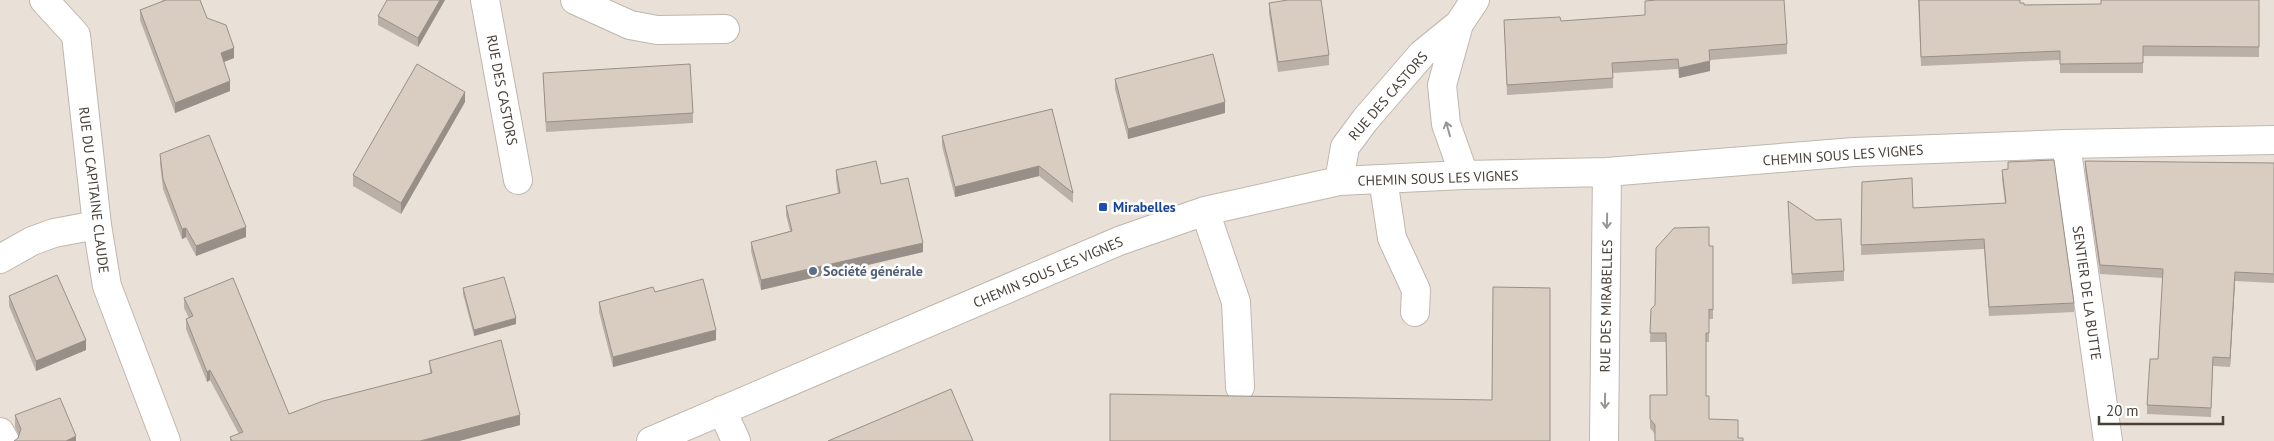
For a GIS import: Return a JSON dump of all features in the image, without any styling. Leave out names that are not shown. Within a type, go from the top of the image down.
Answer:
[{"type":"street","name":"RUE DU CAPITAINE CLAUDE","points":[[44,0],[76,35],[97,225],[107,286],[166,441]]},
{"type":"street","name":"RUE DES CASTORS","points":[[485,0],[518,180]]},
{"type":"street","points":[[575,0],[594,10],[639,26],[658,30],[725,29]]},
{"type":"street","name":"RUE DES CASTORS","points":[[1339,181],[1345,147],[1365,120],[1422,54],[1459,24],[1476,0]]},
{"type":"street","name":"RUE DES CASTORS","points":[[1459,24],[1442,85],[1446,124],[1464,175]]},
{"type":"street","name":"CHEMIN SOUS LES VIGNES","points":[[651,441],[1120,241],[1205,211],[1339,181],[1464,175],[1607,172],[1854,152],[2066,144],[2274,140]]},
{"type":"street","name":"SENTIER DE LA BUTTE","points":[[2066,144],[2108,441]]},
{"type":"street","name":"RUE DES MIRABELLES","points":[[1604,441],[1607,172]]},
{"type":"street","points":[[1382,179],[1392,238],[1416,290],[1415,312]]},
{"type":"street","points":[[1205,211],[1236,302],[1240,387]]},
{"type":"street","points":[[0,259],[32,241],[54,233],[97,225]]},
{"type":"street","points":[[722,410],[736,441]]},
{"type":"street","points":[[0,432],[5,441]]},
{"type":"shaded area","points":[[0,0],[2274,0],[2274,441],[0,441]]},
{"type":"building","points":[[166,0],[200,0],[207,18],[226,25],[234,48],[221,53],[230,81],[175,103],[140,10]]},
{"type":"building","points":[[387,0],[440,0],[418,38],[378,16]]},
{"type":"building","points":[[1288,0],[1321,0],[1329,55],[1278,62],[1269,3]]},
{"type":"building","points":[[1784,0],[1787,44],[1709,50],[1710,61],[1679,68],[1678,59],[1612,63],[1613,78],[1507,85],[1504,20],[1560,17],[1561,21],[1645,15],[1645,1]]},
{"type":"building","points":[[1919,0],[2020,0],[2020,3],[2024,3],[2024,5],[2101,4],[2101,0],[2259,0],[2259,47],[2143,46],[2143,63],[2060,64],[2060,51],[1921,57]]},
{"type":"building","points":[[1213,54],[1225,102],[1128,129],[1115,79]]},
{"type":"building","points":[[417,64],[465,92],[401,203],[353,175]]},
{"type":"building","points":[[690,64],[693,113],[546,122],[543,73]]},
{"type":"building","points":[[1052,109],[1073,193],[1039,166],[955,187],[942,136]]},
{"type":"building","points":[[209,135],[246,227],[196,246],[186,228],[182,229],[163,179],[160,154]]},
{"type":"building","points":[[2054,160],[2074,303],[1989,307],[1984,239],[1861,245],[1862,182],[1912,178],[1913,208],[2006,203],[2002,170],[2008,169],[2008,162]]},
{"type":"building","points":[[876,161],[881,184],[908,178],[923,243],[761,280],[751,242],[792,231],[786,206],[840,193],[836,170]]},
{"type":"building","points":[[2085,161],[2274,163],[2274,274],[2235,272],[2230,358],[2213,357],[2211,408],[2147,405],[2150,359],[2158,359],[2163,269],[2100,265]]},
{"type":"building","points":[[1788,201],[1816,220],[1841,219],[1844,271],[1792,274]]},
{"type":"building","points":[[1709,227],[1709,246],[1713,246],[1713,310],[1709,309],[1709,333],[1706,333],[1706,396],[1709,396],[1709,419],[1738,420],[1738,438],[1743,438],[1743,441],[1655,441],[1655,425],[1650,419],[1650,395],[1667,395],[1666,333],[1650,333],[1651,309],[1655,305],[1656,248],[1674,228]]},
{"type":"building","points":[[57,275],[86,340],[36,361],[9,296]]},
{"type":"building","points":[[504,277],[516,318],[474,330],[463,288]]},
{"type":"building","points":[[233,278],[289,414],[323,401],[432,373],[429,361],[501,340],[520,415],[420,441],[232,441],[230,437],[243,432],[210,370],[207,372],[186,319],[193,316],[184,298]]},
{"type":"building","points":[[703,279],[716,330],[613,357],[599,302],[653,287],[655,292]]},
{"type":"building","points":[[1493,287],[1550,288],[1550,441],[1110,441],[1110,394],[1492,400]]},
{"type":"building","points":[[951,389],[973,441],[828,441]]},
{"type":"building","points":[[60,398],[76,436],[66,441],[14,441],[18,438],[21,429],[15,415]]},
{"type":"place","name":"Mirabelles","points":[[1103,207]]},
{"type":"place","name":"Société générale","points":[[813,271]]}]
